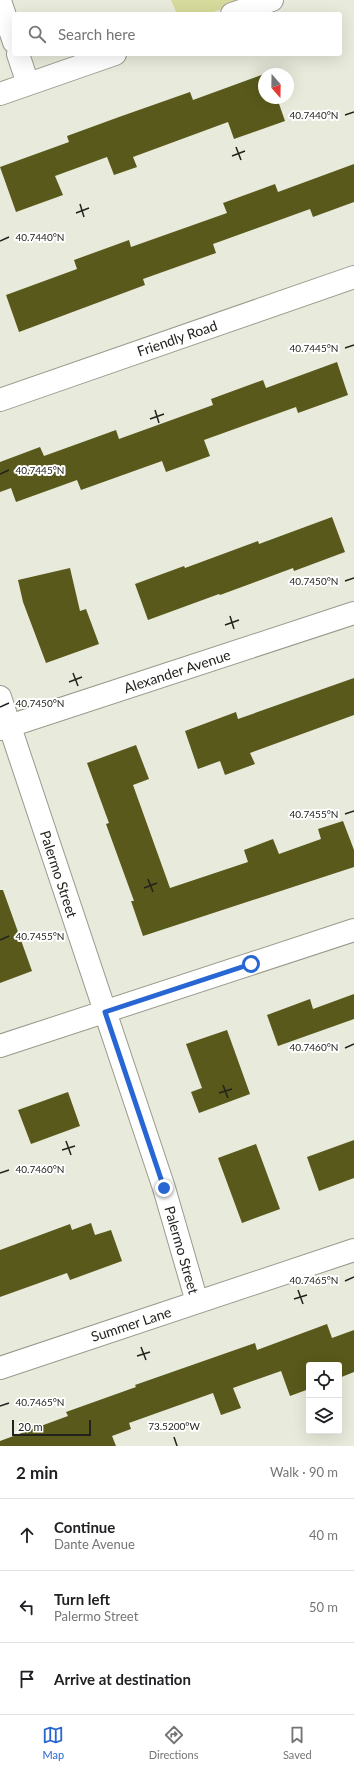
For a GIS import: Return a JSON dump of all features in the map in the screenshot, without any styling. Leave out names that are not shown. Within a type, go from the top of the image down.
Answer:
[{"type":"street","points":[[238,12],[272,0]]},
{"type":"street","points":[[0,1],[12,36]]},
{"type":"street","points":[[19,56],[28,84]]},
{"type":"street","points":[[0,94],[109,56]]},
{"type":"street","name":"Friendly Road","points":[[0,400],[354,277]]},
{"type":"street","name":"Alexander Avenue","points":[[5,727],[354,613]]},
{"type":"street","name":"Palermo Street","points":[[0,697],[5,727],[105,1012],[164,1188],[197,1302]]},
{"type":"street","points":[[0,1046],[354,930]]},
{"type":"street","name":"Summer Lane","points":[[0,1368],[354,1250]]},
{"type":"green space","points":[[171,0],[247,0],[214,12],[176,12]]},
{"type":"building","points":[[258,76],[258,104],[279,104],[285,121],[234,139],[228,122],[133,157],[137,167],[114,175],[107,157],[55,176],[63,195],[16,212],[0,167],[69,142],[67,136],[190,92],[193,100]]},
{"type":"building","points":[[354,164],[354,202],[313,217],[310,209],[213,244],[216,253],[143,279],[145,285],[19,332],[6,295],[77,269],[74,260],[129,240],[131,247],[227,213],[223,203],[275,184],[278,192]]},
{"type":"building","points":[[337,362],[348,395],[298,413],[296,407],[204,440],[210,456],[166,472],[162,461],[81,490],[77,480],[16,502],[11,488],[0,492],[0,462],[40,447],[44,456],[116,430],[119,439],[213,405],[211,399],[263,380],[266,388]]},
{"type":"building","points":[[332,517],[345,552],[294,571],[293,568],[148,620],[135,584],[184,566],[185,568],[258,541],[259,544]]},
{"type":"building","points":[[70,568],[80,611],[86,609],[99,644],[46,663],[23,602],[18,580]]},
{"type":"building","points":[[354,678],[354,715],[250,753],[255,764],[225,775],[220,761],[198,769],[185,731],[236,712],[238,719]]},
{"type":"building","points":[[136,745],[149,779],[133,785],[170,888],[248,862],[244,850],[273,839],[279,854],[321,839],[318,829],[343,821],[354,850],[354,867],[143,936],[131,901],[134,901],[106,824],[109,823],[87,763]]},
{"type":"building","points":[[0,890],[3,890],[32,971],[0,983]]},
{"type":"building","points":[[354,994],[354,1019],[278,1046],[267,1015],[310,999],[313,1009]]},
{"type":"building","points":[[227,1030],[250,1094],[199,1113],[191,1092],[202,1088],[186,1044]]},
{"type":"building","points":[[68,1092],[80,1126],[31,1144],[18,1110]]},
{"type":"building","points":[[354,1140],[354,1178],[319,1191],[307,1157]]},
{"type":"building","points":[[256,1144],[280,1209],[242,1223],[218,1158]]},
{"type":"building","points":[[91,1223],[95,1235],[111,1230],[122,1261],[70,1280],[67,1273],[0,1297],[0,1250],[70,1224],[72,1230]]},
{"type":"building","points":[[327,1324],[332,1338],[354,1330],[354,1372],[342,1377],[342,1362],[306,1362],[306,1390],[290,1396],[281,1371],[233,1388],[241,1408],[221,1415],[213,1393],[129,1423],[131,1429],[112,1436],[116,1446],[0,1446],[0,1441],[68,1416],[66,1412],[136,1387],[135,1385],[255,1343],[257,1350]]},
{"type":"route","points":[[164,1188],[105,1012],[251,964]]}]
